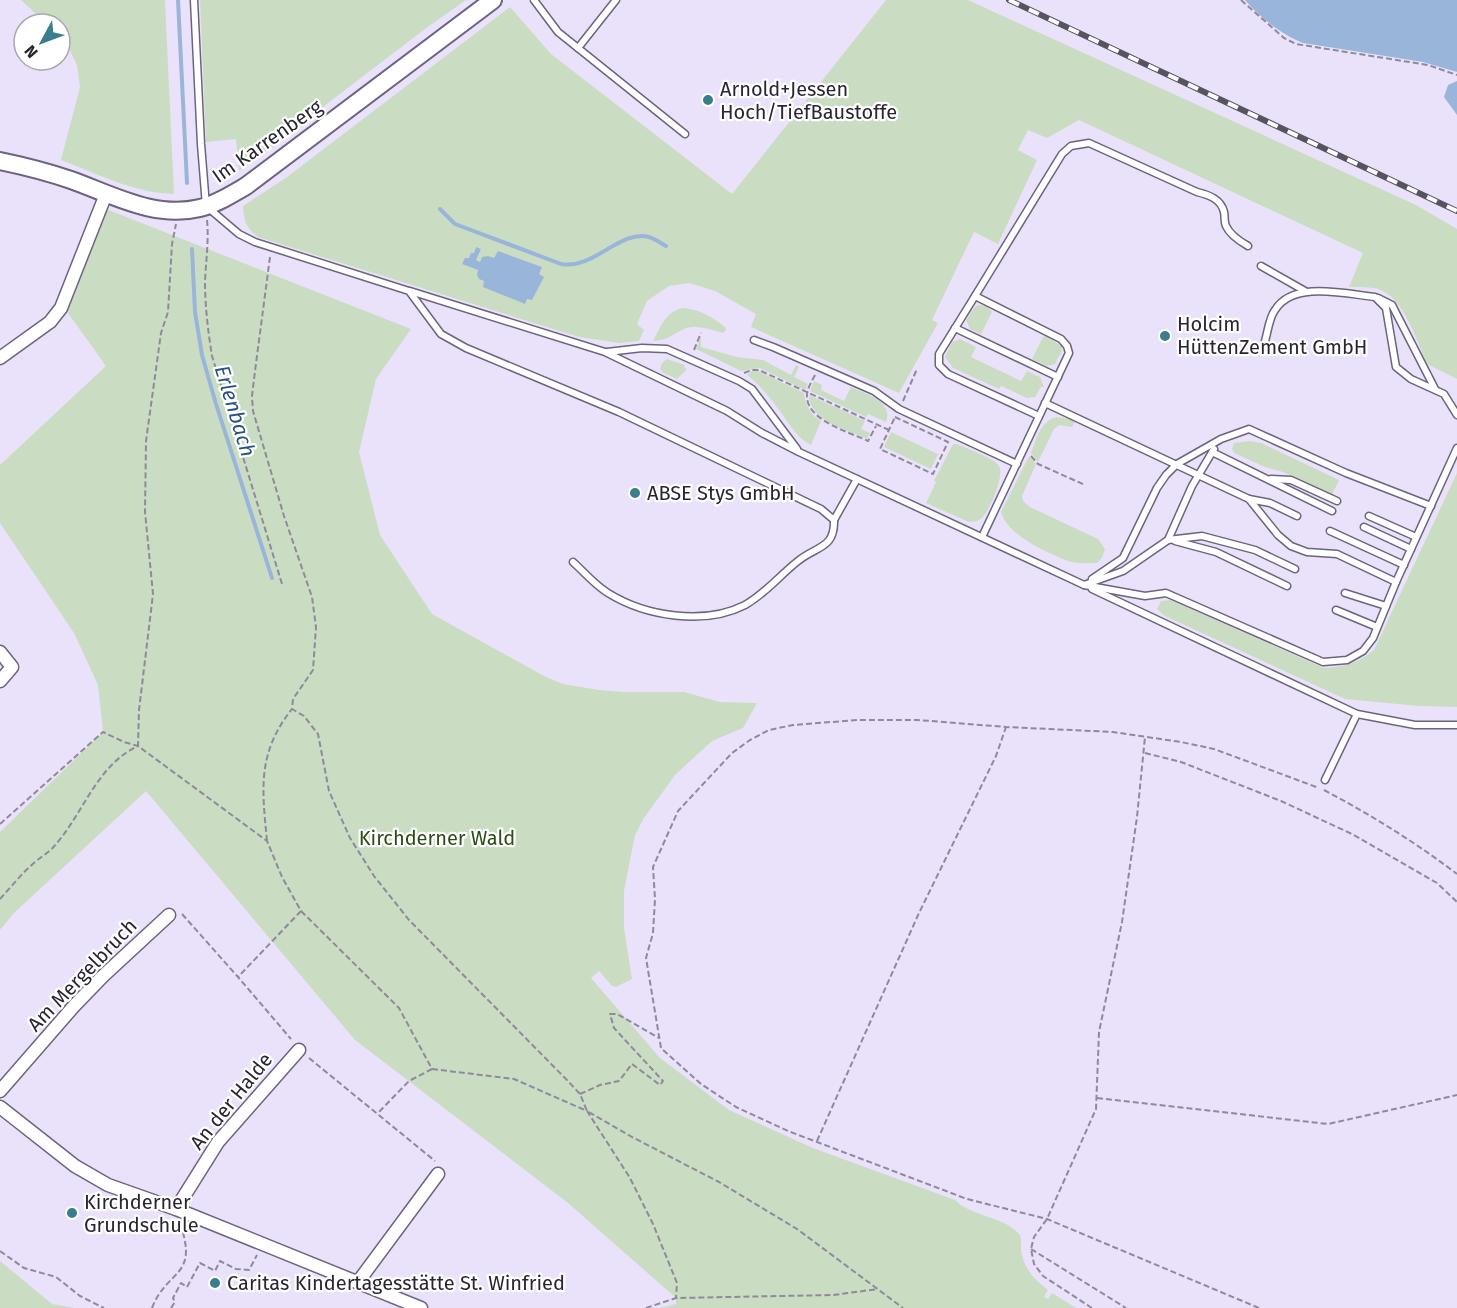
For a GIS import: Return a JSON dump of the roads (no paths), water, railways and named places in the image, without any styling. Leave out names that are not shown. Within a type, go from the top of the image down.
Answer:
[{"type":"street","name":"Im Karrenberg","points":[[0,161],[38,169],[134,204],[165,211],[206,206],[246,186],[493,0]]},
{"type":"street","points":[[0,358],[50,322],[61,308],[106,194]]},
{"type":"street","points":[[0,652],[12,667],[0,681]]},
{"type":"street","name":"Am Mergelbruch","points":[[0,1090],[74,1006],[169,915]]},
{"type":"street","name":"An der Halde","points":[[176,1209],[218,1142],[299,1050]]},
{"type":"street","points":[[0,1107],[75,1166],[108,1185],[176,1209],[421,1308]]},
{"type":"street","points":[[358,1282],[438,1174]]},
{"type":"lane","points":[[194,0],[206,206],[239,234],[271,248],[604,352],[727,411],[800,452],[1357,714],[1415,725],[1457,725]]},
{"type":"lane","points":[[534,0],[558,32],[685,134]]},
{"type":"lane","points":[[578,48],[616,0]]},
{"type":"lane","points":[[1039,416],[948,374],[939,365],[939,354],[1062,153],[1071,146],[1089,143],[1197,192],[1209,195],[1218,201],[1223,209],[1226,226],[1239,241],[1248,246]]},
{"type":"lane","points":[[1261,266],[1305,291],[1375,297],[1392,305],[1435,390]]},
{"type":"lane","points":[[409,291],[441,334],[466,348],[619,412],[821,509],[834,520]]},
{"type":"lane","points":[[1265,341],[1274,311],[1286,298],[1305,291]]},
{"type":"lane","points":[[975,296],[1061,339],[1068,346],[1069,353],[982,537]]},
{"type":"lane","points":[[1375,297],[1386,308],[1396,367],[1411,379],[1444,394],[1457,415]]},
{"type":"lane","points":[[955,328],[1058,377]]},
{"type":"lane","points":[[754,340],[874,391],[899,409],[1017,464]]},
{"type":"lane","points":[[604,352],[642,348],[668,349],[739,381],[752,389],[800,452]]},
{"type":"lane","points":[[1045,403],[1249,499],[1270,503],[1297,516]]},
{"type":"lane","points":[[1084,585],[1123,558],[1157,488],[1177,464],[1221,440],[1249,429],[1346,473],[1431,506]]},
{"type":"lane","points":[[1168,540],[1198,474],[1221,440]]},
{"type":"lane","points":[[1084,585],[1145,596],[1166,593],[1323,662],[1347,660],[1364,651],[1373,638],[1457,448]]},
{"type":"lane","points":[[1212,452],[1332,511]]},
{"type":"lane","points":[[573,562],[607,592],[639,608],[662,615],[685,616],[730,611],[746,605],[805,555],[831,539],[834,520],[857,479]]},
{"type":"lane","points":[[1266,479],[1291,480],[1337,501]]},
{"type":"lane","points":[[1249,499],[1278,535],[1291,546],[1307,552],[1337,554],[1396,582]]},
{"type":"lane","points":[[1369,516],[1416,537]]},
{"type":"lane","points":[[1364,527],[1411,549]]},
{"type":"lane","points":[[1330,531],[1404,565]]},
{"type":"lane","points":[[1084,585],[1123,571],[1168,540],[1202,536],[1255,550],[1295,569]]},
{"type":"lane","points":[[1168,540],[1216,552],[1287,586]]},
{"type":"lane","points":[[1345,593],[1386,606]]},
{"type":"lane","points":[[1336,610],[1377,627]]},
{"type":"lane","points":[[1325,780],[1357,714]]},
{"type":"water","points":[[1245,0],[1457,0],[1457,72],[1423,62],[1303,43],[1271,25]]},
{"type":"water","points":[[1457,81],[1457,115],[1444,97],[1448,85]]},
{"type":"water","points":[[476,247],[481,249],[476,260],[480,262],[482,257],[494,258],[498,251],[542,267],[539,274],[544,277],[532,300],[527,299],[525,304],[483,287],[484,281],[479,279],[478,270],[462,264],[465,258],[469,258],[471,253],[474,253]]},
{"type":"waterway","name":"Erlenbach","points":[[178,0],[187,183]]},
{"type":"waterway","points":[[440,209],[455,224],[561,264],[585,261],[638,236],[649,237],[666,246]]},
{"type":"waterway","name":"Erlenbach","points":[[192,249],[195,312],[202,355],[272,578]]},
{"type":"railway","points":[[1009,0],[1457,211]]},
{"type":"place","name":"Arnold+Jessen Hoch/TiefBaustoffe","points":[[708,100]]},
{"type":"place","name":"Holcim HüttenZement GmbH","points":[[1165,336]]},
{"type":"place","name":"ABSE Stys GmbH","points":[[635,493]]},
{"type":"place","name":"Kirchderner Grundschule","points":[[72,1213]]},
{"type":"place","name":"Caritas Kindertagesstätte St. Winfried","points":[[215,1283]]},
{"type":"park label","name":"Kirchderner Wald","points":[[437,838]]}]
